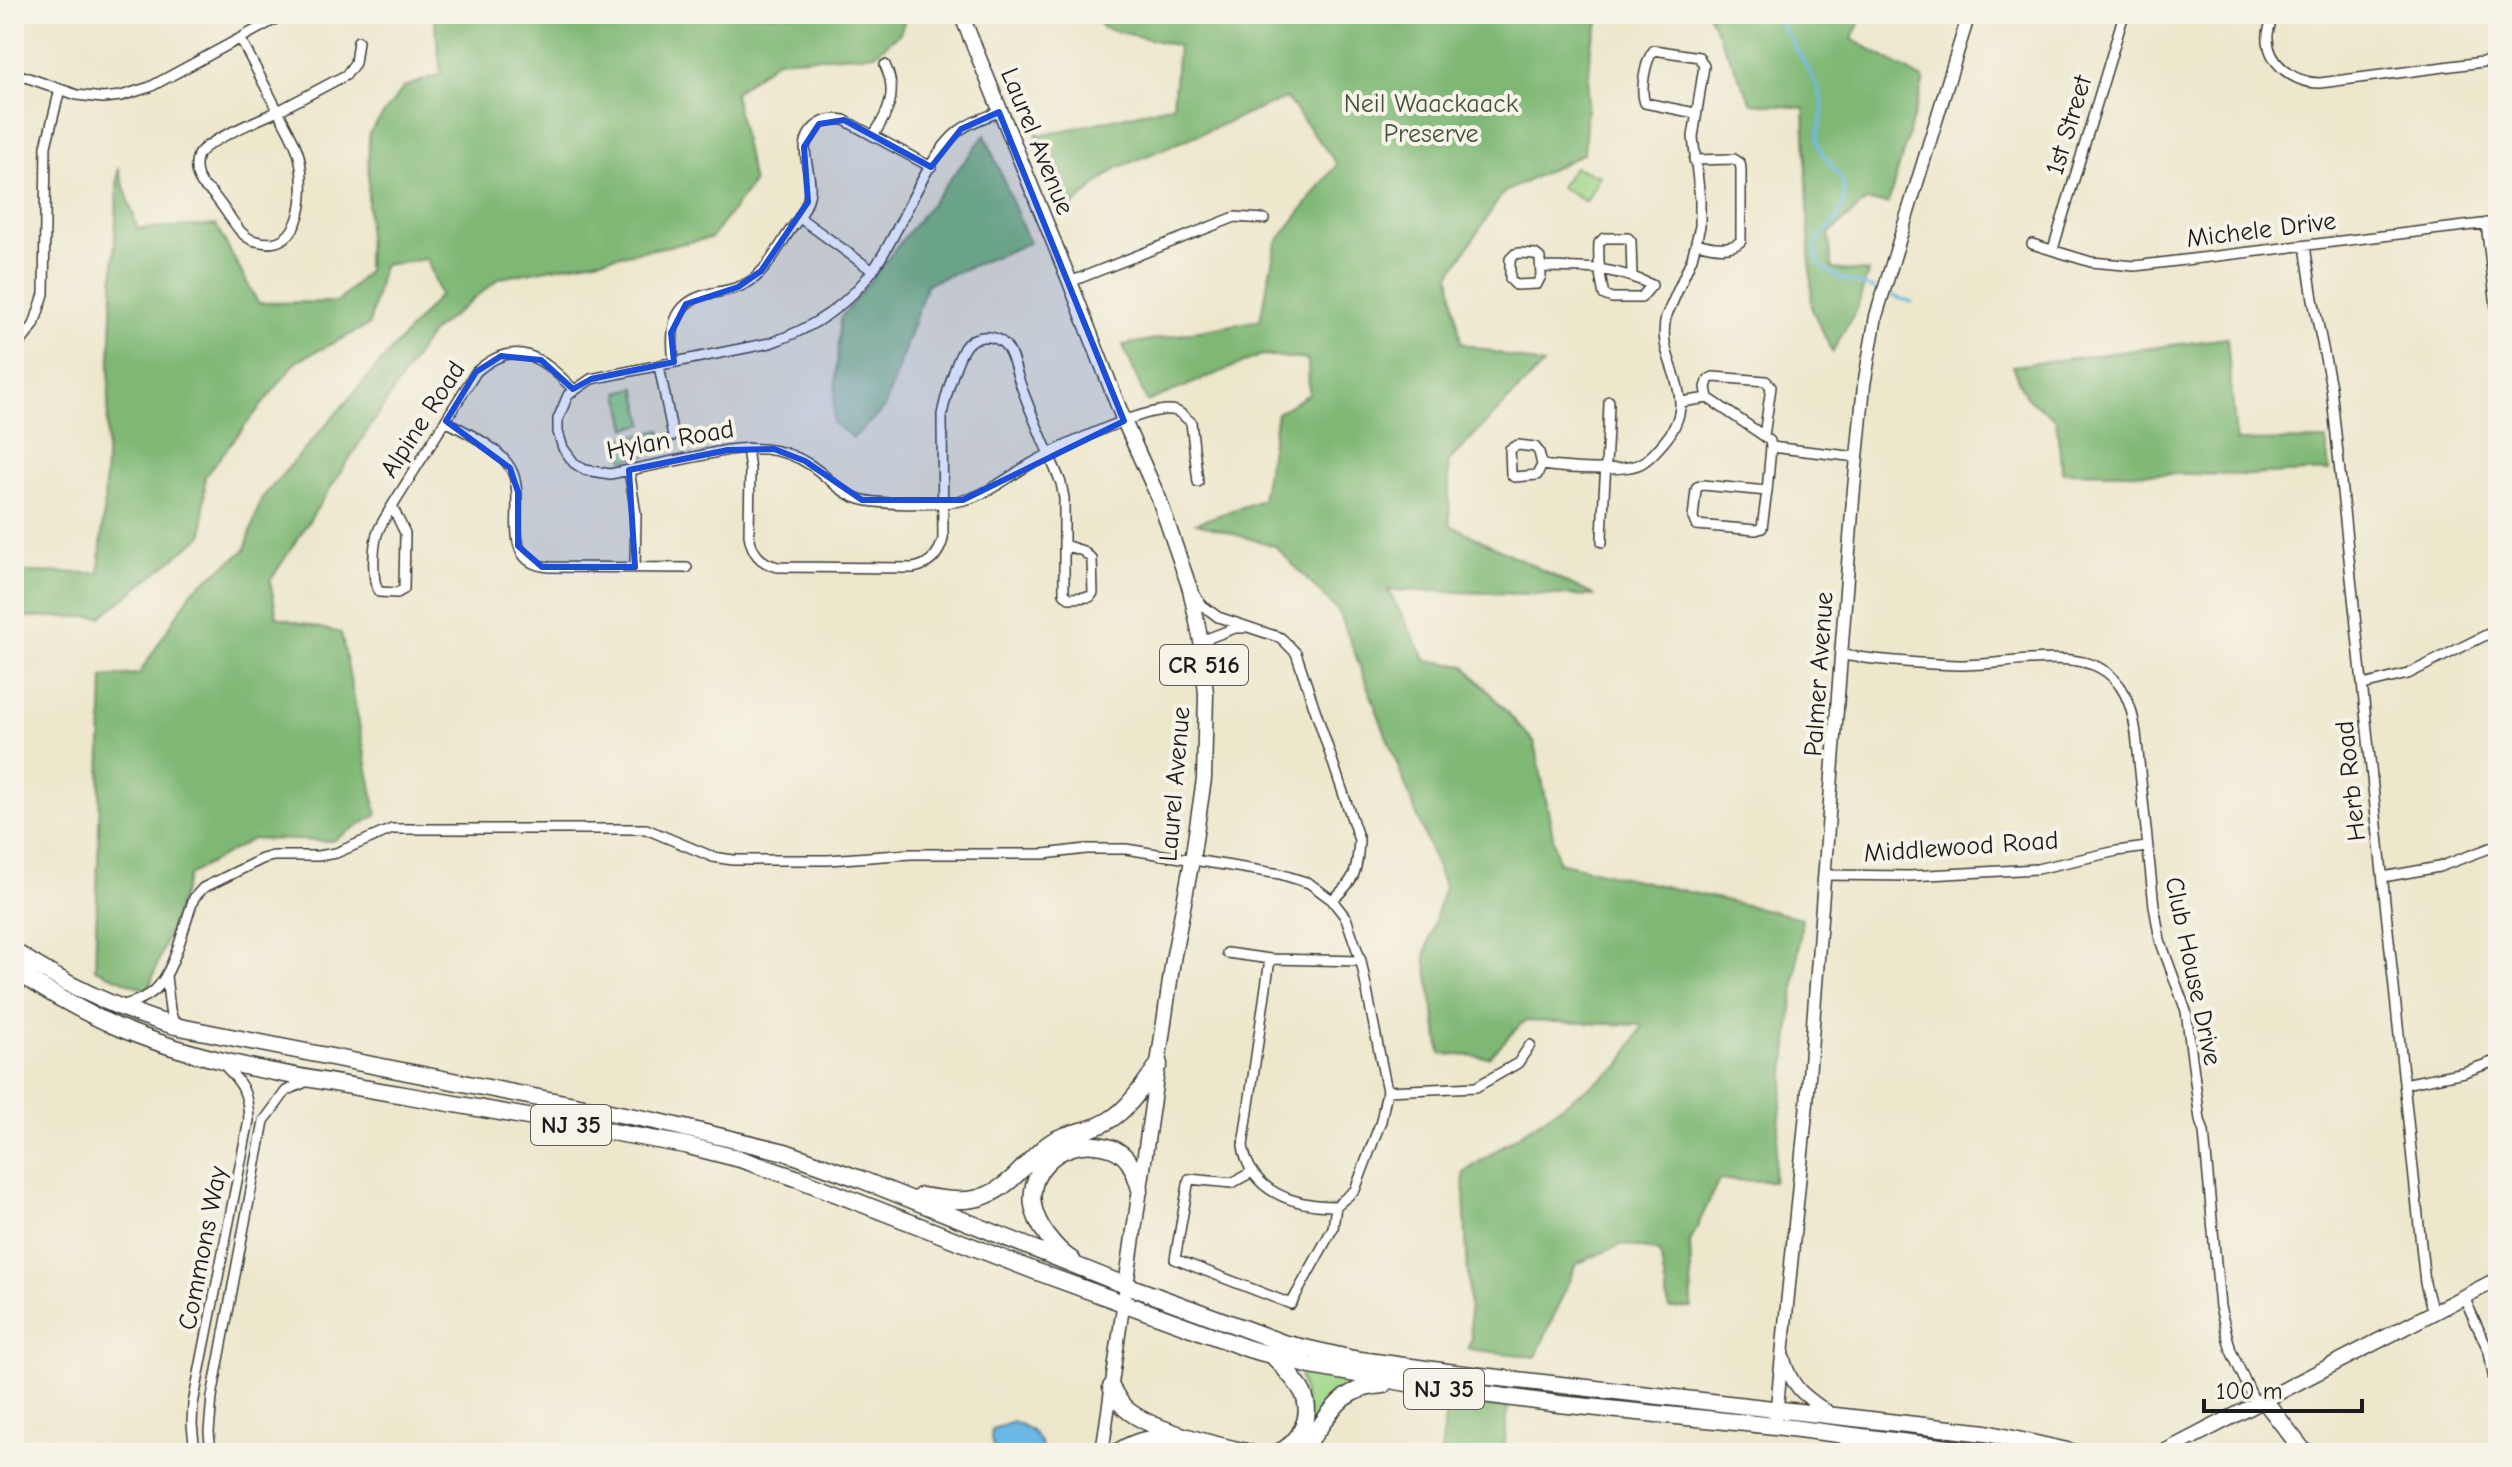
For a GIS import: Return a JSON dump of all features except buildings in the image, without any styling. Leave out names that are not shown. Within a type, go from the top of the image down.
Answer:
[{"type":"highway","name":"NJ 35","points":[[14,951],[58,979],[117,1007],[175,1026],[720,1135],[785,1152],[1090,1271],[1125,1294],[1274,1357],[1348,1374],[1561,1405],[1776,1418],[1832,1415],[1986,1433],[2076,1453]]},
{"type":"highway","name":"NJ 35","points":[[14,970],[68,1003],[114,1025],[168,1045],[220,1060],[312,1079],[685,1145],[740,1159],[1035,1271],[1125,1294],[1283,1343],[1353,1359],[1776,1418],[1816,1432],[1988,1453]]},
{"type":"highway","points":[[860,1179],[911,1195],[955,1202],[978,1200],[1010,1183],[1051,1142],[1097,1127],[1115,1117],[1159,1064]]},
{"type":"highway","points":[[1090,1271],[1066,1256],[1036,1216],[1033,1192],[1042,1167],[1069,1147],[1101,1145],[1116,1150],[1126,1158],[1140,1189]]},
{"type":"highway","points":[[1274,1357],[1302,1393],[1306,1410],[1303,1429],[1297,1439],[1277,1453]]},
{"type":"highway","points":[[1298,1453],[1329,1411],[1344,1398],[1373,1385],[1404,1383]]},
{"type":"highway","points":[[1111,1387],[1124,1407],[1145,1420],[1209,1443],[1250,1453]]},
{"type":"highway","points":[[2260,1402],[2305,1453]]},
{"type":"highway","points":[[1816,1432],[1879,1453]]},
{"type":"highway","points":[[1116,1453],[1146,1438],[1205,1453]]},
{"type":"main road","name":"Laurel Avenue","points":[[961,14],[1124,421],[1159,499],[1191,591],[1201,641],[1207,742],[1192,860],[1173,960],[1125,1294]]},
{"type":"main road","points":[[2162,1453],[2498,1279]]},
{"type":"street","points":[[14,73],[77,95],[103,98],[141,91],[285,14]]},
{"type":"street","name":"Palmer Avenue","points":[[1776,1418],[1807,1103],[1864,385],[1876,316],[1969,14]]},
{"type":"street","name":"1st Street","points":[[2053,249],[2124,14]]},
{"type":"street","points":[[2273,14],[2268,33],[2274,59],[2281,68],[2302,81],[2320,83],[2498,60]]},
{"type":"street","points":[[240,38],[278,111],[298,155],[299,219],[288,235],[265,243],[242,234],[211,192],[203,186],[198,178],[198,155],[208,144],[278,111],[346,75],[355,63],[358,41]]},
{"type":"street","points":[[1542,465],[1631,467],[1652,456],[1675,425],[1681,402],[1664,348],[1663,328],[1697,243],[1701,217],[1693,137],[1704,66],[1694,55],[1658,50],[1650,52],[1643,100],[1651,106],[1695,113]]},
{"type":"street","points":[[873,136],[886,117],[892,100],[891,80],[885,65]]},
{"type":"street","points":[[14,351],[34,325],[44,294],[46,146],[60,89]]},
{"type":"street","points":[[574,390],[591,379],[770,343],[797,332],[836,309],[873,271],[949,140],[961,129],[999,112]]},
{"type":"street","points":[[674,362],[671,333],[679,312],[694,299],[738,287],[754,278],[800,218],[810,189],[804,147],[812,130],[826,120],[853,124],[931,167]]},
{"type":"street","points":[[1694,160],[1734,159],[1740,163],[1741,169],[1741,241],[1733,246],[1709,247],[1697,243]]},
{"type":"street","points":[[1070,282],[1235,217],[1264,219]]},
{"type":"street","points":[[800,218],[873,271]]},
{"type":"street","name":"Michele Drive","points":[[2032,244],[2091,262],[2135,266],[2498,222]]},
{"type":"street","points":[[2486,223],[2498,323]]},
{"type":"street","points":[[1542,267],[1599,268],[1632,276],[1652,285],[1641,298],[1607,297],[1603,291],[1599,268],[1600,240],[1628,238],[1632,246],[1632,276]]},
{"type":"street","name":"Herb Road","points":[[2305,246],[2331,387],[2425,1283],[2433,1313]]},
{"type":"street","points":[[747,448],[751,545],[761,560],[778,567],[923,566],[940,549],[944,530],[942,415],[962,350],[973,340],[988,337],[998,340],[1006,345],[1064,498],[1064,545],[1064,593],[1069,598],[1090,597],[1093,593],[1092,559],[1083,551],[1064,545]]},
{"type":"street","name":"Alpine Road","points":[[392,506],[405,533],[404,589],[397,593],[379,592],[375,584],[379,528],[392,506],[476,372],[487,362],[501,356],[521,354],[541,360],[574,390]]},
{"type":"street","points":[[659,366],[673,436]]},
{"type":"street","points":[[1708,398],[1706,387],[1713,377],[1766,381],[1771,387],[1764,436]]},
{"type":"street","name":"Hylan Road","points":[[574,390],[564,401],[558,419],[560,441],[568,456],[580,467],[595,473],[610,474],[747,448],[774,449],[795,455],[845,493],[862,500],[963,500],[1049,454],[1124,421],[1165,409],[1178,411],[1191,422],[1198,482]]},
{"type":"street","points":[[1681,402],[1708,398],[1764,436],[1771,447],[1767,491],[1762,528],[1696,525],[1693,518],[1697,487],[1767,491]]},
{"type":"street","points":[[1602,542],[1609,401]]},
{"type":"street","points":[[446,421],[496,452],[510,468],[518,492],[518,546],[533,564],[550,567],[687,568]]},
{"type":"street","points":[[1518,445],[1535,447],[1542,465],[1534,477],[1514,477],[1511,474],[1510,449],[1518,445]]},
{"type":"street","points":[[1771,447],[1857,457]]},
{"type":"street","points":[[629,470],[636,514],[635,567]]},
{"type":"street","points":[[1191,591],[1202,605],[1218,617],[1281,638],[1296,653],[1359,840],[1358,863],[1349,886],[1332,900]]},
{"type":"street","points":[[1201,641],[1235,628],[1258,629]]},
{"type":"street","points":[[2363,685],[2408,674],[2498,629]]},
{"type":"street","name":"Club House Drive","points":[[1841,655],[1957,665],[2082,661],[2103,670],[2120,686],[2133,714],[2160,940],[2191,1033],[2200,1120],[2204,1132],[2220,1307],[2231,1351],[2260,1402]]},
{"type":"street","points":[[117,1007],[141,999],[166,976],[194,898],[203,888],[262,859],[328,855],[392,829],[646,829],[726,860],[828,860],[911,854],[1044,854],[1105,848],[1158,852],[1280,874],[1309,883],[1332,900],[1346,918],[1361,961],[1387,1091],[1381,1121],[1355,1190],[1336,1206],[1313,1206],[1280,1195],[1261,1185],[1245,1163],[1243,1146],[1270,959]]},
{"type":"street","points":[[2383,877],[2439,867],[2498,845]]},
{"type":"street","name":"Middlewood Road","points":[[1824,875],[1910,876],[2037,869],[2147,847]]},
{"type":"street","points":[[1227,953],[1270,959],[1361,961]]},
{"type":"street","points":[[166,976],[175,1026]]},
{"type":"street","points":[[1387,1091],[1476,1087],[1518,1063],[1530,1045]]},
{"type":"street","name":"Commons Way","points":[[195,1453],[193,1404],[249,1120],[248,1100],[241,1081],[220,1060]]},
{"type":"street","points":[[2404,1084],[2464,1072],[2498,1060]]},
{"type":"street","name":"Commons Way","points":[[211,1453],[209,1414],[264,1121],[286,1091],[312,1079]]},
{"type":"street","points":[[1252,1172],[1232,1183],[1189,1179],[1175,1259],[1291,1304],[1333,1228],[1336,1206]]},
{"type":"street","name":"Laurel Avenue","points":[[1102,1453],[1125,1294]]},
{"type":"street","points":[[2464,1297],[2489,1352],[2498,1403]]},
{"type":"street","name":"Palmer Avenue","points":[[1782,1352],[1791,1381],[1797,1389],[1832,1415]]},
{"type":"highlighted area","points":[[999,112],[1124,421],[963,500],[862,500],[805,461],[774,449],[728,450],[629,470],[635,567],[542,567],[518,546],[518,492],[510,468],[446,421],[476,372],[501,356],[541,360],[573,389],[591,379],[674,362],[671,333],[686,304],[738,287],[761,271],[808,202],[804,147],[819,124],[844,120],[931,167],[961,129]]},
{"type":"green space","points":[[434,14],[907,14],[900,33],[875,54],[777,60],[734,93],[753,183],[711,238],[500,278],[431,333],[270,581],[277,617],[341,633],[377,815],[332,841],[253,839],[189,875],[148,991],[95,969],[103,677],[139,674],[193,590],[245,550],[261,499],[440,295],[427,259],[383,265],[369,325],[297,361],[205,476],[203,535],[101,617],[24,617],[14,631],[14,572],[99,573],[118,167],[138,229],[216,225],[258,303],[338,302],[367,272],[369,133],[404,87],[441,74]]},
{"type":"green space","name":"Neil Waackaack Preserve","points":[[1092,14],[1603,14],[1591,44],[1584,153],[1503,193],[1450,275],[1461,343],[1543,365],[1448,462],[1450,525],[1595,596],[1388,590],[1426,660],[1465,666],[1535,743],[1558,862],[1802,918],[1773,1181],[1719,1180],[1690,1242],[1692,1308],[1669,1309],[1660,1252],[1623,1244],[1576,1264],[1536,1357],[1467,1349],[1471,1340],[1463,1173],[1620,1066],[1643,1025],[1524,1021],[1489,1057],[1441,1054],[1425,957],[1444,886],[1339,612],[1275,546],[1196,523],[1262,500],[1277,413],[1309,394],[1308,360],[1262,355],[1147,402],[1123,345],[1260,320],[1276,244],[1337,164],[1286,98],[1115,169],[1068,210],[1036,133],[1044,135],[1173,105],[1178,46],[1103,28]]},
{"type":"green space","points":[[1708,14],[1863,14],[1852,39],[1924,80],[1888,204],[1866,201],[1829,234],[1832,269],[1868,272],[1857,309],[1832,352],[1812,309],[1804,108],[1752,103]]},
{"type":"green space","points":[[985,135],[1029,243],[927,284],[884,409],[853,438],[833,423],[840,319]]},
{"type":"green space","points":[[1574,167],[1600,176],[1586,202],[1560,187]]},
{"type":"green space","points":[[2227,338],[2236,441],[2326,440],[2329,471],[2245,475],[2062,472],[2056,419],[2026,397],[2012,366]]},
{"type":"green space","points":[[636,388],[644,424],[627,428],[619,392]]},
{"type":"green space","points":[[661,430],[666,451],[624,460],[620,439]]},
{"type":"green space","points":[[1301,1374],[1355,1384],[1311,1431],[1300,1377]]},
{"type":"green space","points":[[1447,1400],[1508,1407],[1504,1453],[1441,1453]]},
{"type":"water","points":[[1014,1422],[1032,1433],[1042,1451],[995,1452],[992,1429]]},
{"type":"waterway","points":[[1775,14],[1819,91],[1823,107],[1818,144],[1844,190],[1840,214],[1819,239],[1816,255],[1829,272],[1874,289]]},
{"type":"waterway","points":[[1892,296],[1912,302]]}]
